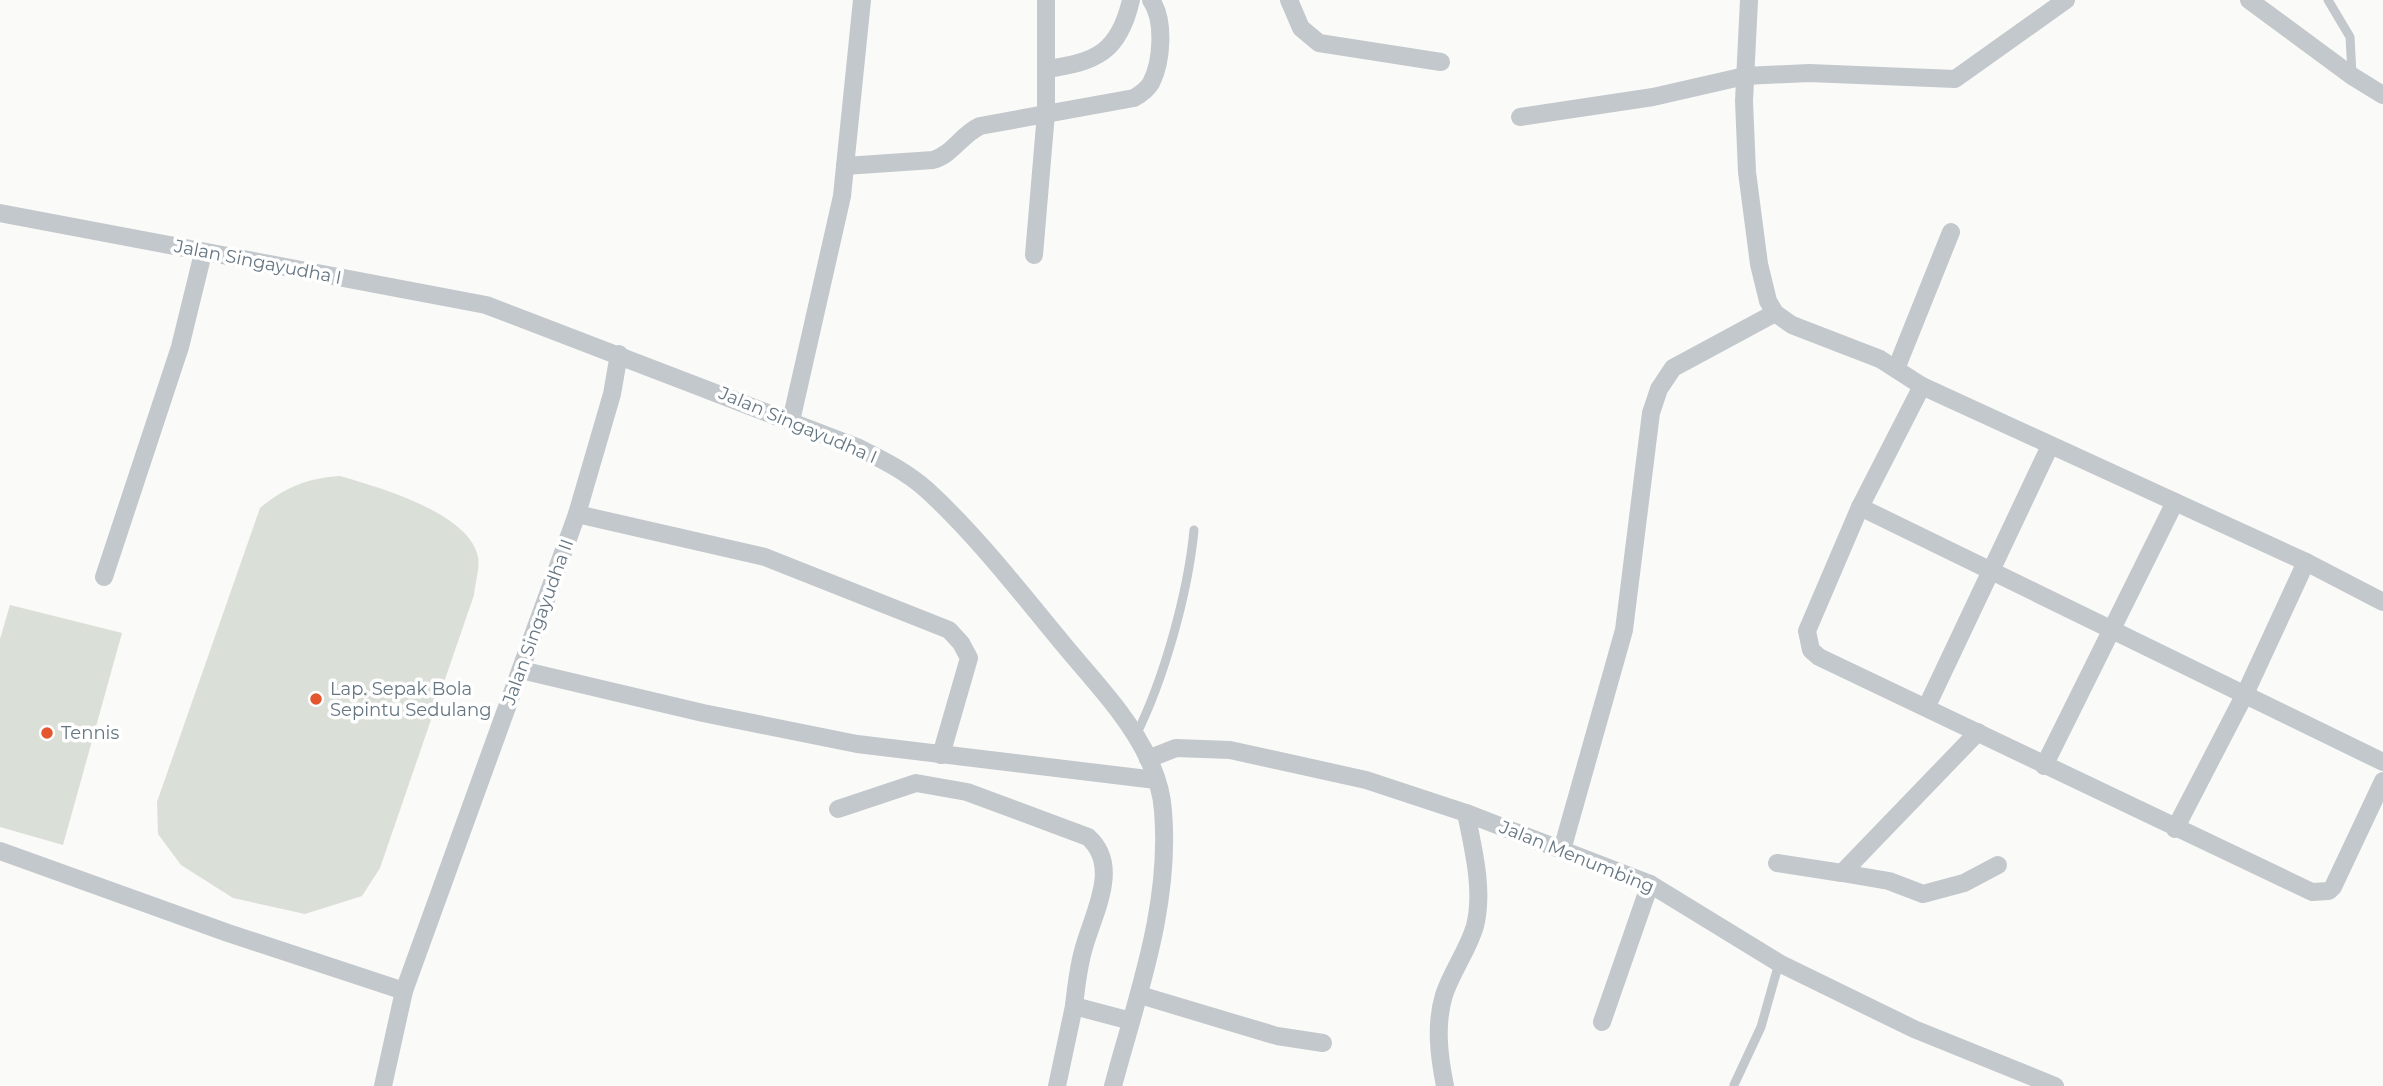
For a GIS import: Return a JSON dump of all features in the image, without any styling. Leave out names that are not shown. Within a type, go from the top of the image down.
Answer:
[{"type":"street","points":[[792,421],[842,196],[862,0]]},
{"type":"street","points":[[1034,255],[1046,113],[1046,0]]},
{"type":"street","points":[[1046,69],[1072,66],[1099,56],[1117,41],[1131,0]]},
{"type":"street","points":[[845,166],[933,160],[944,157],[966,133],[980,126],[1118,102],[1144,92],[1152,82],[1159,50],[1158,10],[1151,0]]},
{"type":"street","points":[[1289,0],[1301,28],[1319,43],[1441,62]]},
{"type":"street","points":[[1749,0],[1745,76],[1747,172],[1759,264],[1768,301],[1775,313],[1793,325],[1880,359],[1922,386],[2306,562],[2383,601]]},
{"type":"street","points":[[1520,117],[1653,97],[1745,76],[1809,73],[1955,79],[2066,0]]},
{"type":"street","points":[[2249,0],[2352,76],[2383,95]]},
{"type":"street","name":"Jalan Singayudha I","points":[[0,213],[486,305],[859,448],[896,467],[925,488],[1025,598],[1135,737],[1149,759],[1156,780],[1163,808],[1161,903],[1140,995],[1113,1086]]},
{"type":"street","points":[[1896,369],[1951,232]]},
{"type":"street","points":[[104,577],[180,347],[203,253]]},
{"type":"street","points":[[1562,850],[1624,631],[1651,414],[1659,389],[1673,368],[1775,313]]},
{"type":"street","name":"Jalan Singayudha II","points":[[383,1086],[404,990],[577,514],[612,394],[619,354]]},
{"type":"street","points":[[1922,386],[1860,507],[1807,631],[1811,650],[1819,657],[1927,706],[2044,766],[2312,892],[2322,892],[2333,887],[2383,781]]},
{"type":"street","points":[[1927,706],[2050,446]]},
{"type":"street","points":[[2044,766],[2175,502]]},
{"type":"street","points":[[1860,507],[1991,573],[2111,627],[2383,762]]},
{"type":"street","points":[[577,514],[765,557],[948,630],[961,643],[968,658],[941,755]]},
{"type":"street","points":[[2175,829],[2245,694],[2306,562]]},
{"type":"street","points":[[521,670],[716,716],[858,744],[1156,780]]},
{"type":"street","points":[[1842,873],[1978,732]]},
{"type":"street","name":"Jalan Menumbing","points":[[1149,759],[1176,748],[1230,750],[1366,780],[1466,813],[1650,884],[1779,963],[1914,1029],[2034,1082],[2055,1086]]},
{"type":"street","points":[[838,809],[916,783],[967,792],[1088,837],[1097,846],[1105,868],[1100,897],[1083,951],[1056,1086]]},
{"type":"street","points":[[1445,1086],[1440,1062],[1438,1020],[1444,994],[1475,926],[1478,906],[1478,888],[1466,813]]},
{"type":"street","points":[[0,851],[228,933],[404,990]]},
{"type":"street","points":[[1777,863],[1889,881],[1923,894],[1964,883],[1998,866]]},
{"type":"street","points":[[1602,1022],[1650,884]]},
{"type":"street","points":[[1140,995],[1277,1035],[1323,1042]]},
{"type":"street","points":[[1074,1006],[1131,1021]]},
{"type":"lane","points":[[2328,0],[2350,37],[2352,76]]},
{"type":"lane","points":[[1135,737],[1149,709],[1168,649],[1189,576],[1195,530]]},
{"type":"lane","points":[[1734,1085],[1761,1027],[1779,963]]},
{"type":"shaded area","name":"Lap. Sepak Bola Sepintu Sedulang","points":[[340,476],[398,495],[440,514],[471,541],[478,557],[478,566],[474,595],[380,868],[362,896],[305,914],[233,898],[181,865],[158,834],[157,802],[260,508],[297,485]]},
{"type":"shaded area","name":"Tennis","points":[[10,605],[122,633],[63,845],[0,827],[0,639]]},
{"type":"place","name":"Lap. Sepak Bola Sepintu Sedulang","points":[[316,699]]},
{"type":"place","name":"Tennis","points":[[47,733]]}]
